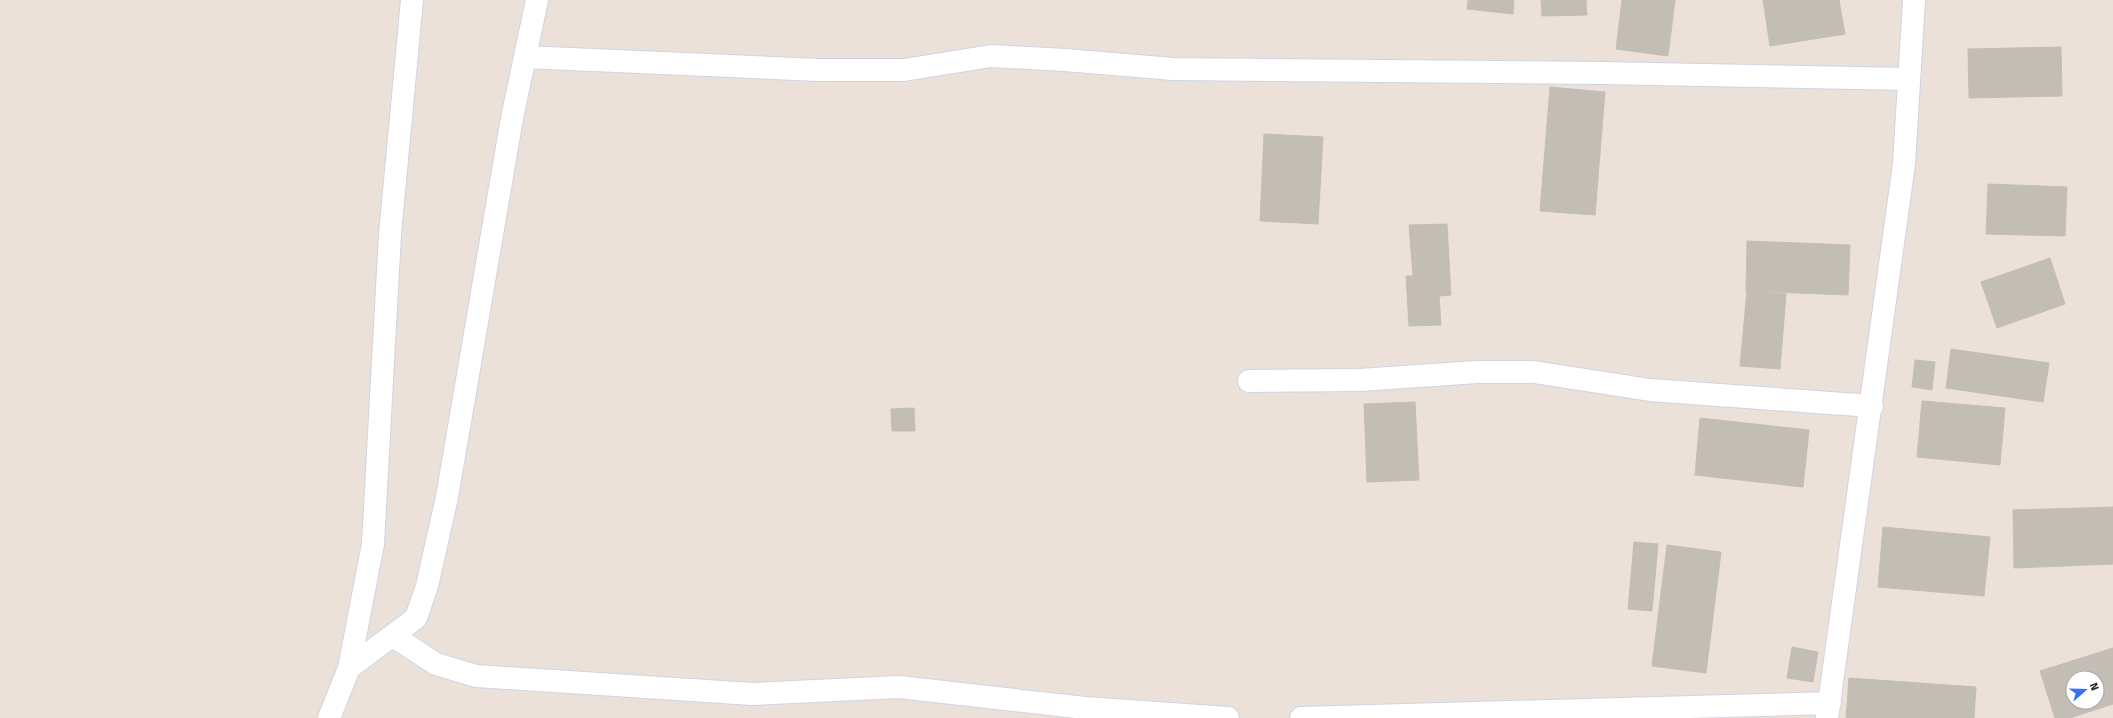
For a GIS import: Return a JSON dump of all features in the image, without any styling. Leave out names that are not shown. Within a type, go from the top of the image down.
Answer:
[{"type":"street","points":[[329,718],[349,668],[373,544],[390,234],[412,0]]},
{"type":"street","points":[[349,668],[416,618],[426,586],[447,497],[510,126],[537,0]]},
{"type":"street","points":[[1301,718],[1829,710],[1872,406],[1904,164],[1914,0]]},
{"type":"street","points":[[525,57],[818,70],[904,70],[991,56],[1065,60],[1173,69],[1602,73],[1909,79]]},
{"type":"street","points":[[1249,381],[1360,380],[1477,372],[1534,372],[1650,390],[1872,406]]},
{"type":"street","points":[[393,636],[436,664],[476,676],[752,694],[899,687],[1085,708],[1228,718]]},
{"type":"building","points":[[1468,0],[1514,0],[1513,14],[1467,9]]},
{"type":"building","points":[[1541,0],[1586,0],[1587,15],[1542,16]]},
{"type":"building","points":[[1622,0],[1675,0],[1668,56],[1616,49]]},
{"type":"building","points":[[1763,0],[1839,0],[1845,34],[1770,46]]},
{"type":"building","points":[[2061,47],[2062,96],[1969,98],[1968,49]]},
{"type":"building","points":[[1550,87],[1605,92],[1595,215],[1540,211]]},
{"type":"building","points":[[1264,134],[1323,137],[1318,224],[1260,221]]},
{"type":"building","points":[[1988,184],[2067,187],[2065,236],[1986,234]]},
{"type":"building","points":[[1447,224],[1451,295],[1439,296],[1441,325],[1409,326],[1406,276],[1413,276],[1409,225]]},
{"type":"building","points":[[1747,241],[1850,245],[1848,295],[1746,291]]},
{"type":"building","points":[[2050,258],[2065,304],[1997,328],[1981,282]]},
{"type":"building","points":[[1747,291],[1786,294],[1780,369],[1740,366]]},
{"type":"building","points":[[1951,349],[2049,363],[2043,402],[1946,388]]},
{"type":"building","points":[[1915,360],[1935,362],[1932,390],[1912,387]]},
{"type":"building","points":[[1922,401],[2005,408],[2000,465],[1917,457]]},
{"type":"building","points":[[1415,402],[1419,480],[1367,482],[1364,404]]},
{"type":"building","points":[[914,408],[915,431],[892,431],[891,409]]},
{"type":"building","points":[[1700,418],[1809,430],[1803,487],[1695,475]]},
{"type":"building","points":[[2113,507],[2113,564],[2014,568],[2013,510]]},
{"type":"building","points":[[1883,527],[1990,537],[1984,596],[1878,587]]},
{"type":"building","points":[[1634,542],[1658,544],[1652,611],[1628,609]]},
{"type":"building","points":[[1667,545],[1721,552],[1706,673],[1652,666]]},
{"type":"building","points":[[1792,647],[1818,652],[1813,682],[1787,678]]},
{"type":"building","points":[[2113,648],[2113,704],[2105,707],[2105,670],[2065,670],[2065,710],[2095,710],[2070,718],[2055,718],[2040,671]]},
{"type":"building","points":[[1849,678],[1976,687],[1974,718],[1846,718]]}]
